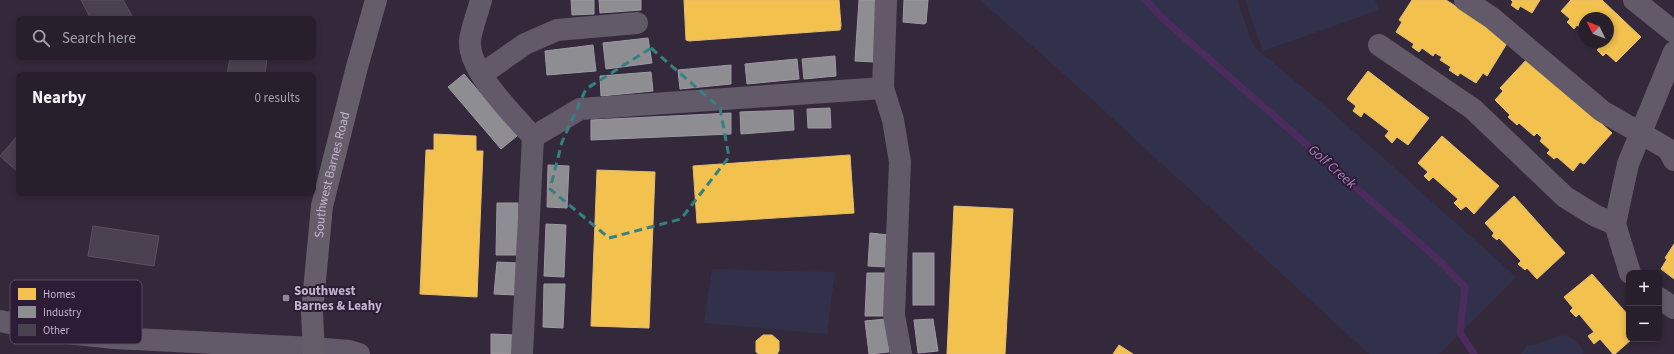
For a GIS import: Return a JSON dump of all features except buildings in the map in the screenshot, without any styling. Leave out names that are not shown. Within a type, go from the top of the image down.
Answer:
[{"type":"main road","name":"Southwest Barnes Road","points":[[314,351],[312,312],[322,206],[357,67],[376,0]]},
{"type":"street","points":[[482,0],[470,41],[472,58],[490,87],[533,137],[522,354]]},
{"type":"street","points":[[886,0],[883,88],[893,120],[900,162],[894,315],[901,354]]},
{"type":"street","points":[[1465,0],[1492,18],[1602,111],[1668,148],[1674,160]]},
{"type":"street","points":[[1634,0],[1674,32]]},
{"type":"street","points":[[482,74],[525,44],[557,30],[637,23]]},
{"type":"street","points":[[1379,45],[1473,109],[1565,197],[1596,216],[1616,224]]},
{"type":"street","points":[[1629,270],[1616,224],[1628,164],[1674,52]]},
{"type":"street","points":[[533,137],[569,114],[580,109],[883,88]]},
{"type":"street","points":[[1662,300],[1674,308]]},
{"type":"street","points":[[0,321],[10,323]]},
{"type":"street","points":[[142,340],[314,351],[350,351],[359,354]]},
{"type":"highlighted area","points":[[651,48],[720,108],[729,157],[681,219],[609,238],[550,189],[562,142],[586,89]]},
{"type":"shaded area","points":[[980,0],[1237,0],[1254,47],[1323,104],[1516,277],[1439,354],[1369,354],[1075,84]]},
{"type":"shaded area","points":[[1245,0],[1375,0],[1379,10],[1263,51]]},
{"type":"shaded area","points":[[712,269],[835,272],[827,334],[704,323]]},
{"type":"shaded area","points":[[1563,335],[1576,342],[1581,347],[1584,354],[1521,354],[1527,345],[1536,344]]},
{"type":"waterway","name":"Golf Creek","points":[[1146,0],[1161,17],[1441,262],[1465,287],[1460,333],[1474,354]]},
{"type":"place","name":"Southwest Barnes & Leahy","points":[[286,298]]}]
